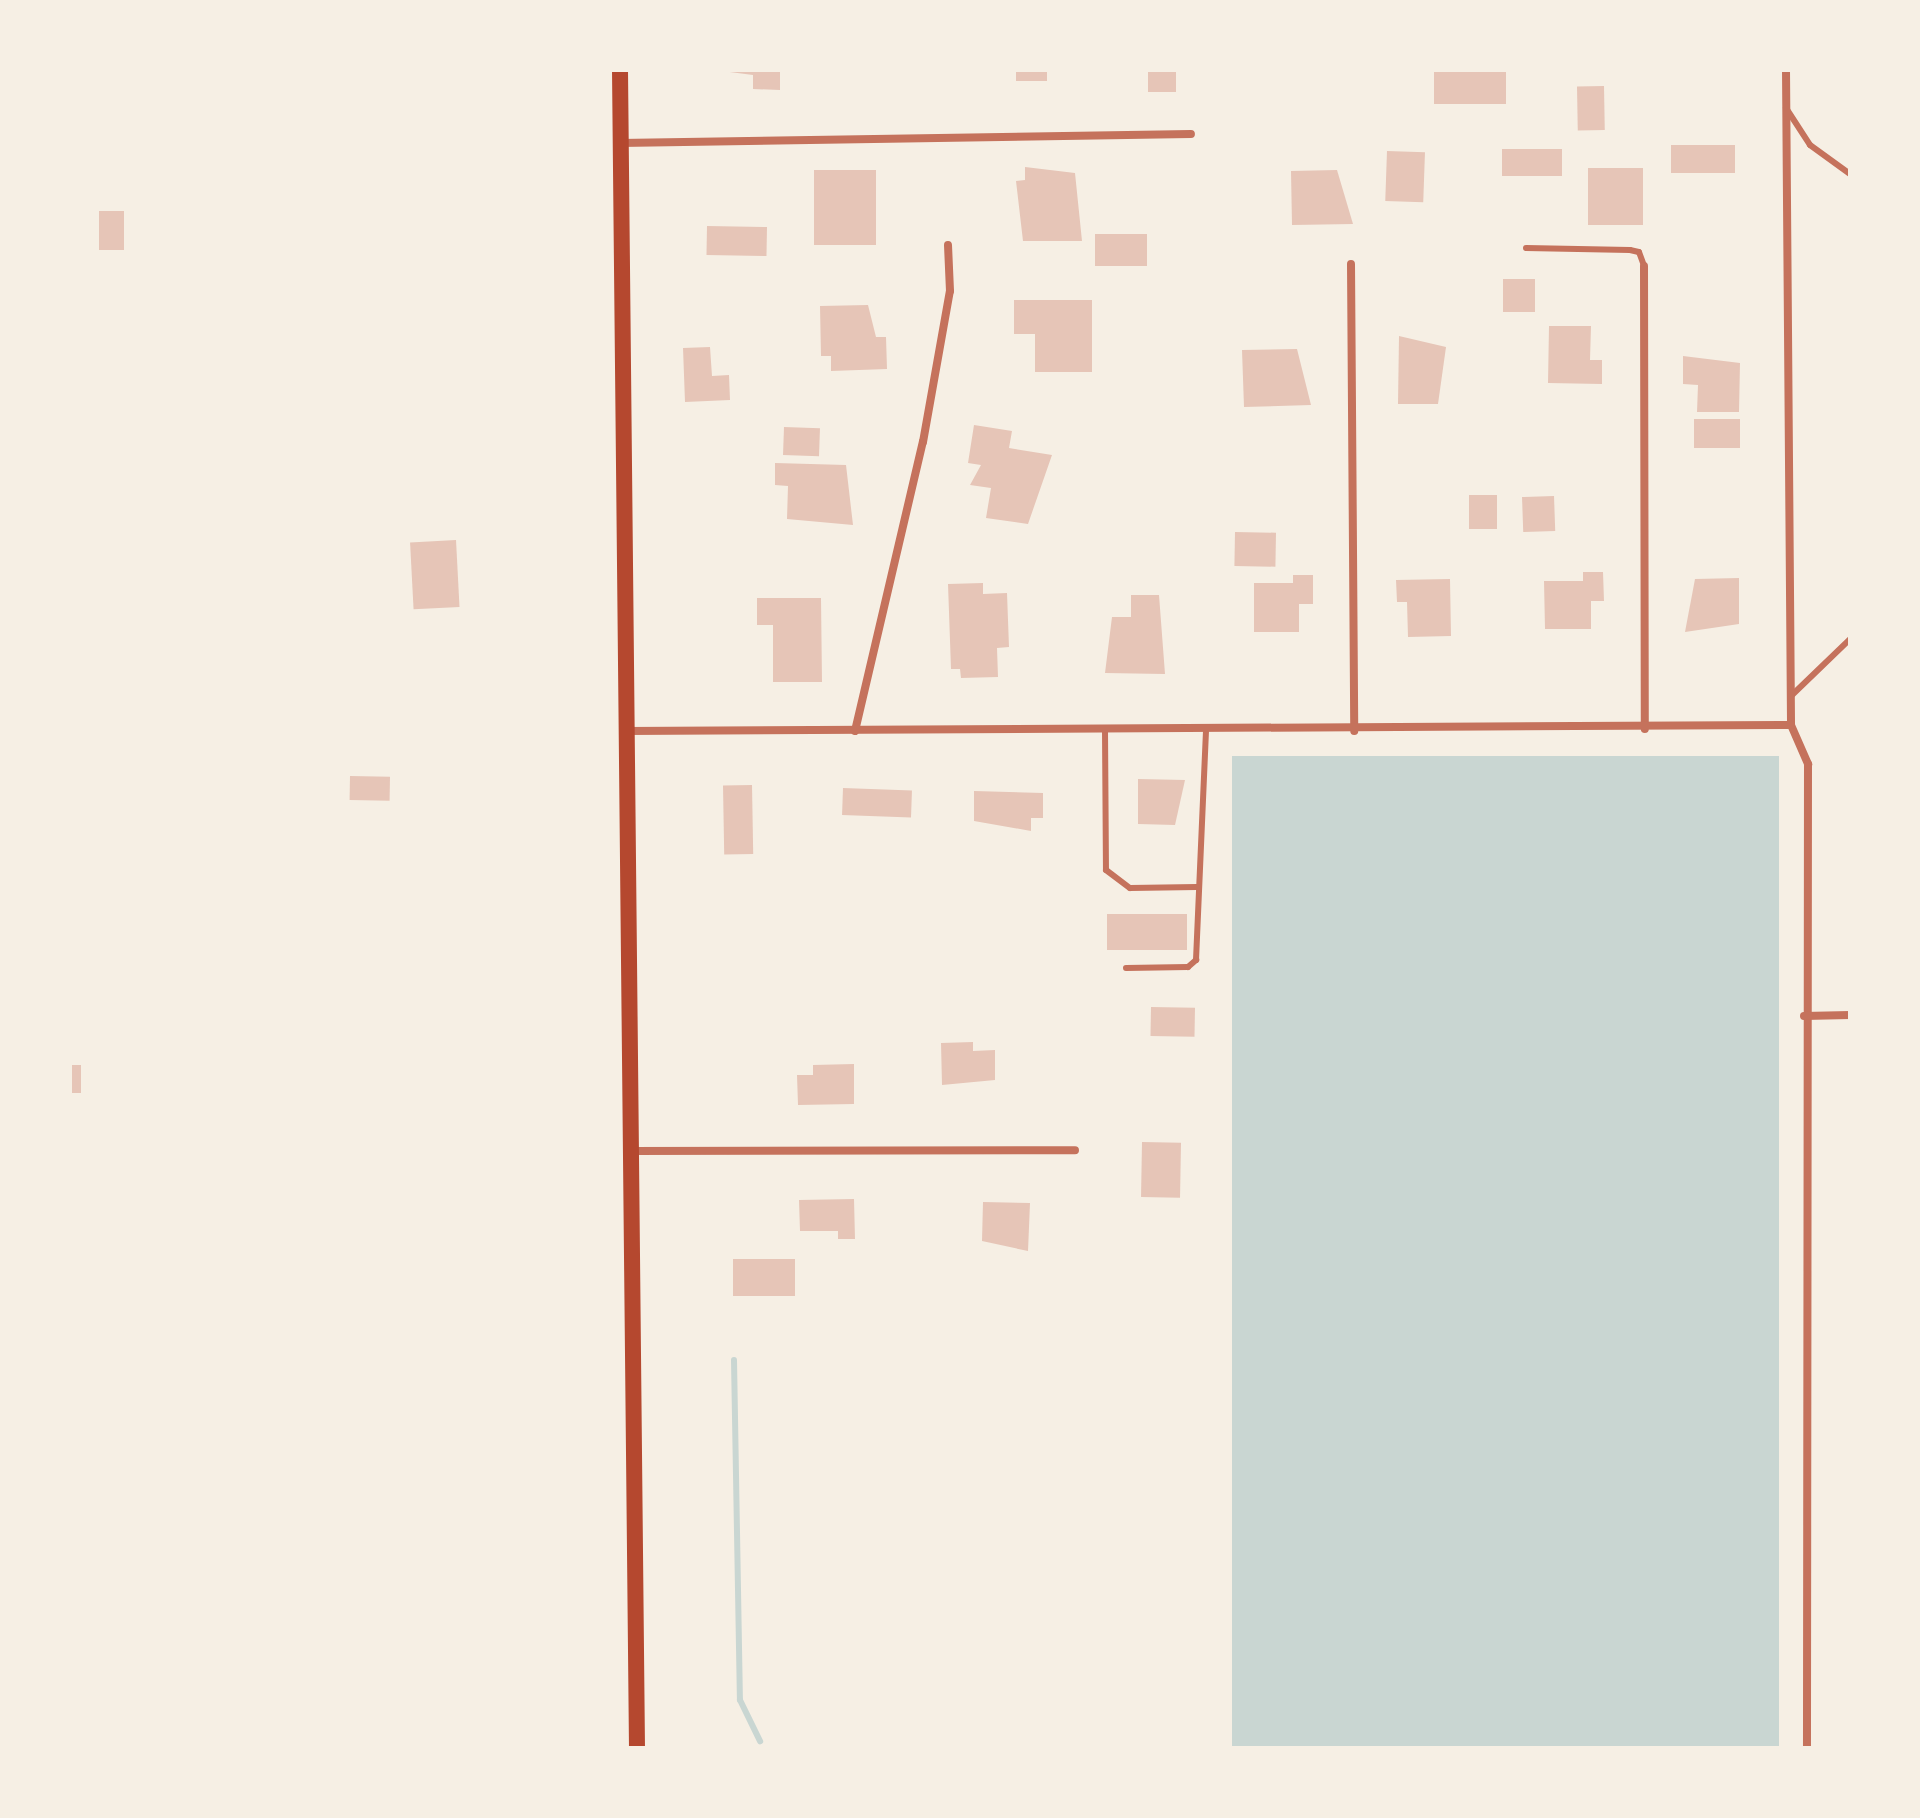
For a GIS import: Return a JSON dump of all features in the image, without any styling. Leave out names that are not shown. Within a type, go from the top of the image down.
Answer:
[{"type":"main road","points":[[620,70],[637,1748]]},
{"type":"street","points":[[1786,70],[1791,725],[1808,764],[1804,1016],[1807,1748]]},
{"type":"street","points":[[620,143],[1191,134]]},
{"type":"street","points":[[855,731],[923,442],[950,291],[948,245]]},
{"type":"street","points":[[1351,264],[1354,731]]},
{"type":"street","points":[[1644,266],[1645,729]]},
{"type":"street","points":[[625,731],[1354,731],[1791,725]]},
{"type":"street","points":[[1804,1016],[1850,1015]]},
{"type":"street","points":[[629,1151],[1075,1150]]},
{"type":"lane","points":[[1786,108],[1810,145],[1850,174]]},
{"type":"lane","points":[[1526,248],[1630,250],[1644,266]]},
{"type":"lane","points":[[1791,696],[1850,639]]},
{"type":"lane","points":[[1105,731],[1106,870],[1130,888],[1197,887]]},
{"type":"lane","points":[[1126,968],[1188,967],[1196,960],[1197,887],[1207,848],[1206,731]]},
{"type":"shaded area","points":[[1232,756],[1779,756],[1779,1748],[1232,1748]]},
{"type":"building","points":[[714,70],[780,70],[780,90],[753,89],[753,75]]},
{"type":"building","points":[[1016,70],[1047,70],[1047,81],[1016,81]]},
{"type":"building","points":[[1148,70],[1176,70],[1176,92],[1148,92]]},
{"type":"building","points":[[1434,70],[1506,70],[1506,104],[1434,104]]},
{"type":"building","points":[[1577,86],[1604,86],[1605,130],[1578,130]]},
{"type":"building","points":[[1671,145],[1735,145],[1735,173],[1671,173]]},
{"type":"building","points":[[1502,149],[1562,149],[1562,176],[1502,176]]},
{"type":"building","points":[[1387,151],[1425,152],[1423,202],[1385,201]]},
{"type":"building","points":[[1025,167],[1075,173],[1082,241],[1023,241],[1016,181],[1025,180]]},
{"type":"building","points":[[1588,168],[1643,168],[1643,225],[1588,225]]},
{"type":"building","points":[[814,170],[876,170],[876,245],[814,245]]},
{"type":"building","points":[[1337,170],[1353,224],[1292,225],[1291,171]]},
{"type":"building","points":[[99,211],[124,211],[124,250],[99,250]]},
{"type":"building","points":[[707,226],[767,227],[766,256],[706,255]]},
{"type":"building","points":[[1095,234],[1147,234],[1147,266],[1095,266]]},
{"type":"building","points":[[1503,279],[1535,279],[1535,312],[1503,312]]},
{"type":"building","points":[[1014,300],[1092,300],[1092,372],[1035,372],[1035,334],[1014,334]]},
{"type":"building","points":[[868,305],[876,337],[886,337],[887,369],[831,371],[831,356],[821,356],[820,306]]},
{"type":"building","points":[[1549,326],[1591,326],[1590,360],[1602,360],[1602,384],[1548,383]]},
{"type":"building","points":[[1399,336],[1446,347],[1438,404],[1398,404]]},
{"type":"building","points":[[710,347],[712,376],[729,375],[730,400],[685,402],[683,348]]},
{"type":"building","points":[[1297,349],[1311,405],[1244,407],[1242,350]]},
{"type":"building","points":[[1683,356],[1740,363],[1739,412],[1697,412],[1698,385],[1683,384]]},
{"type":"building","points":[[1694,419],[1740,419],[1740,448],[1694,448]]},
{"type":"building","points":[[974,425],[1012,431],[1009,448],[1052,455],[1028,524],[986,518],[991,488],[970,485],[981,465],[968,463]]},
{"type":"building","points":[[784,427],[820,428],[819,456],[783,455]]},
{"type":"building","points":[[775,463],[846,465],[853,525],[787,519],[788,486],[775,485]]},
{"type":"building","points":[[1469,495],[1497,495],[1497,529],[1469,529]]},
{"type":"building","points":[[1554,496],[1555,531],[1523,532],[1522,497]]},
{"type":"building","points":[[1235,532],[1276,533],[1275,567],[1234,566]]},
{"type":"building","points":[[456,540],[460,607],[414,609],[410,542]]},
{"type":"building","points":[[1583,572],[1603,572],[1604,601],[1591,601],[1591,629],[1545,629],[1544,581],[1583,581]]},
{"type":"building","points":[[1293,575],[1313,575],[1313,604],[1299,604],[1299,632],[1254,632],[1254,583],[1293,583]]},
{"type":"building","points":[[1739,578],[1739,624],[1685,632],[1695,579]]},
{"type":"building","points":[[1450,579],[1451,636],[1408,637],[1407,602],[1397,602],[1396,580]]},
{"type":"building","points":[[983,583],[983,594],[1007,593],[1009,647],[997,648],[998,677],[961,678],[960,669],[951,669],[948,584]]},
{"type":"building","points":[[1131,595],[1159,595],[1165,674],[1105,673],[1112,617],[1131,617]]},
{"type":"building","points":[[757,598],[821,598],[822,682],[773,682],[773,625],[757,625]]},
{"type":"building","points":[[350,776],[390,777],[390,801],[350,800]]},
{"type":"building","points":[[1138,779],[1185,780],[1175,825],[1138,824]]},
{"type":"building","points":[[752,785],[753,854],[724,854],[723,786]]},
{"type":"building","points":[[843,788],[912,790],[911,817],[842,815]]},
{"type":"building","points":[[974,791],[1043,793],[1043,818],[1031,818],[1031,831],[974,821]]},
{"type":"building","points":[[1107,914],[1187,914],[1187,950],[1107,950]]},
{"type":"building","points":[[1151,1007],[1195,1008],[1194,1037],[1150,1036]]},
{"type":"building","points":[[973,1042],[973,1051],[995,1050],[995,1080],[942,1085],[941,1043]]},
{"type":"building","points":[[854,1064],[854,1104],[798,1105],[797,1075],[813,1075],[813,1065]]},
{"type":"building","points":[[70,1065],[81,1065],[81,1093],[70,1093]]},
{"type":"building","points":[[1142,1142],[1181,1143],[1180,1198],[1141,1197]]},
{"type":"building","points":[[854,1199],[855,1239],[838,1239],[838,1231],[800,1231],[799,1200]]},
{"type":"building","points":[[983,1202],[1030,1203],[1028,1251],[982,1241]]},
{"type":"building","points":[[733,1259],[795,1259],[795,1296],[733,1296]]},
{"type":"waterway","points":[[734,1360],[740,1700],[760,1741]]}]
